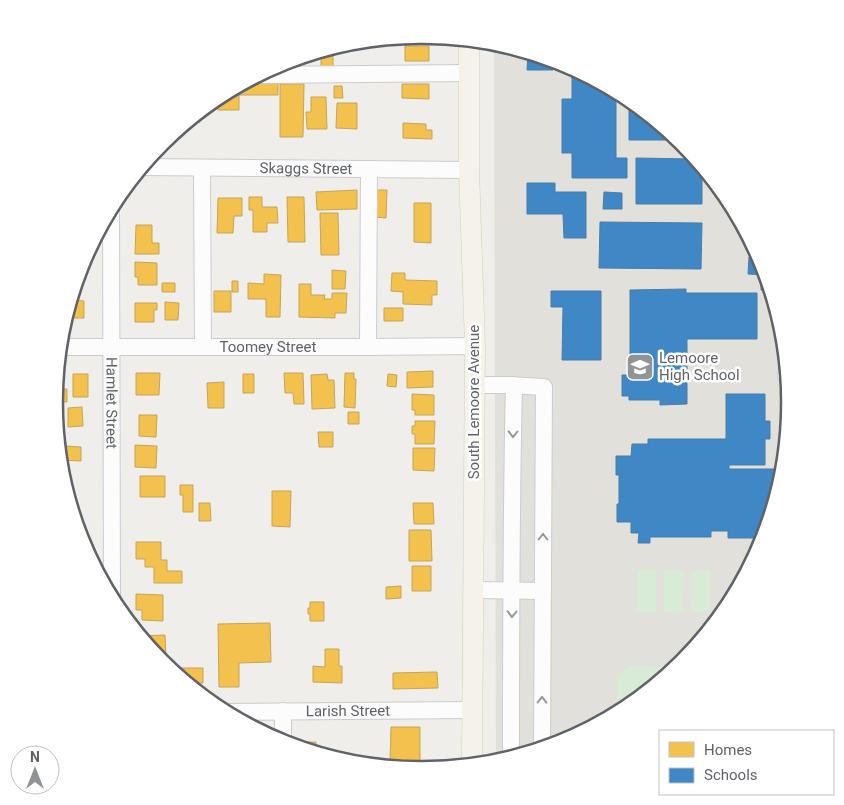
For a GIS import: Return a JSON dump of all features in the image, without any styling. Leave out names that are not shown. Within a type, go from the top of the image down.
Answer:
[{"type":"main road","name":"South Lemoore Avenue","points":[[469,47],[469,170],[474,346],[472,757]]},
{"type":"street","points":[[277,75],[469,73]]},
{"type":"street","name":"Skaggs Street","points":[[151,167],[469,170]]},
{"type":"street","points":[[202,168],[203,347]]},
{"type":"street","points":[[368,347],[369,169]]},
{"type":"street","name":"Hamlet Street","points":[[111,223],[112,584]]},
{"type":"street","name":"Toomey Street","points":[[68,347],[474,346]]},
{"type":"street","points":[[474,385],[544,387],[542,740]]},
{"type":"street","points":[[511,750],[514,385]]},
{"type":"street","points":[[473,590],[543,591]]},
{"type":"street","name":"Larish Street","points":[[241,712],[472,710]]},
{"type":"street","points":[[283,711],[283,733]]},
{"type":"shaded area","name":"Lemoore High School","points":[[494,51],[515,56],[559,71],[581,81],[621,104],[659,133],[707,184],[733,223],[762,287],[769,310],[778,356],[781,402],[778,449],[769,495],[762,518],[733,582],[707,621],[659,672],[621,701],[581,724],[559,734],[515,749],[496,753]]},
{"type":"green space","points":[[637,570],[656,570],[656,612],[637,612]]},
{"type":"green space","points":[[664,570],[684,570],[683,613],[664,612]]},
{"type":"green space","points":[[692,570],[711,570],[711,612],[691,612]]},
{"type":"green space","points":[[628,666],[665,667],[617,703],[617,677]]},
{"type":"building: Homes","points":[[405,46],[429,46],[429,61],[405,61]]},
{"type":"building: Homes","points":[[333,55],[333,67],[321,67],[321,59]]},
{"type":"building: Homes","points":[[278,80],[278,95],[239,95],[239,110],[218,110],[223,104],[263,81]]},
{"type":"building: Homes","points":[[280,84],[304,84],[303,137],[280,137]]},
{"type":"building: Homes","points":[[402,84],[429,84],[429,99],[402,98]]},
{"type":"building: Homes","points":[[334,86],[342,86],[343,98],[334,98]]},
{"type":"building: Homes","points":[[311,97],[326,97],[327,129],[307,129],[306,112],[311,112]]},
{"type":"building: Homes","points":[[337,103],[357,103],[357,129],[336,128]]},
{"type":"building: Homes","points":[[403,123],[426,124],[426,130],[432,130],[432,139],[403,138]]},
{"type":"building: Homes","points":[[357,190],[357,209],[317,210],[316,192]]},
{"type":"building: Homes","points":[[375,190],[387,190],[386,218],[374,217]]},
{"type":"building: Homes","points":[[249,197],[262,197],[262,207],[277,207],[278,223],[267,223],[267,232],[253,232],[253,210],[249,210]]},
{"type":"building: Homes","points":[[287,197],[304,197],[305,242],[288,242]]},
{"type":"building: Homes","points":[[218,198],[242,198],[242,216],[234,216],[233,233],[217,233]]},
{"type":"building: Homes","points":[[414,203],[431,203],[431,243],[414,242]]},
{"type":"building: Homes","points":[[320,213],[338,213],[339,255],[321,255]]},
{"type":"building: Homes","points":[[136,225],[152,225],[152,243],[159,243],[159,254],[135,254]]},
{"type":"building: Homes","points":[[135,262],[157,263],[157,285],[138,285],[138,277],[135,277]]},
{"type":"building: Homes","points":[[332,270],[346,271],[345,289],[332,289]]},
{"type":"building: Homes","points":[[392,273],[405,273],[405,280],[437,281],[437,295],[432,295],[432,305],[403,304],[403,292],[391,291]]},
{"type":"building: Homes","points":[[264,274],[281,275],[280,317],[266,317],[266,299],[248,299],[248,283],[264,284]]},
{"type":"building: Homes","points":[[232,281],[238,281],[238,292],[232,292]]},
{"type":"building: Homes","points":[[162,283],[175,283],[175,292],[162,292]]},
{"type":"building: Homes","points":[[299,284],[311,284],[311,295],[325,295],[324,299],[332,299],[332,293],[347,293],[346,313],[335,313],[335,318],[299,317]]},
{"type":"building: Homes","points":[[214,291],[231,291],[231,312],[214,312]]},
{"type":"building: Homes","points":[[78,301],[84,301],[84,318],[73,318]]},
{"type":"building: Homes","points":[[165,302],[179,303],[178,320],[165,320]]},
{"type":"building: Homes","points":[[135,303],[157,303],[157,310],[154,310],[154,322],[135,322]]},
{"type":"building: Homes","points":[[384,308],[403,308],[403,321],[384,321]]},
{"type":"building: Homes","points":[[433,371],[433,387],[407,388],[407,372]]},
{"type":"building: Homes","points":[[136,373],[160,373],[159,395],[136,395]]},
{"type":"building: Homes","points":[[284,373],[303,373],[304,404],[294,404],[293,393],[285,393]]},
{"type":"building: Homes","points":[[345,373],[354,373],[354,379],[356,379],[355,408],[344,407]]},
{"type":"building: Homes","points":[[73,374],[88,374],[88,397],[73,397]]},
{"type":"building: Homes","points":[[243,374],[254,374],[254,393],[243,393]]},
{"type":"building: Homes","points":[[327,374],[328,380],[334,380],[335,408],[312,409],[311,375]]},
{"type":"building: Homes","points":[[388,374],[397,375],[396,387],[387,386]]},
{"type":"building: Homes","points":[[224,382],[224,408],[208,408],[207,383]]},
{"type":"building: Homes","points":[[64,389],[67,389],[67,402],[63,402]]},
{"type":"building: Homes","points":[[412,394],[434,395],[434,415],[415,415],[415,410],[412,410]]},
{"type":"building: Homes","points":[[82,407],[83,426],[68,427],[68,408]]},
{"type":"building: Homes","points":[[348,412],[359,412],[359,424],[348,424]]},
{"type":"building: Homes","points":[[139,415],[157,415],[156,437],[139,436]]},
{"type":"building: Homes","points":[[415,421],[435,421],[434,444],[415,444],[415,434],[412,434],[412,426],[415,426]]},
{"type":"building: Homes","points":[[318,432],[333,432],[333,447],[319,447]]},
{"type":"building: Homes","points":[[65,442],[66,446],[81,447],[81,461],[68,460]]},
{"type":"building: Homes","points":[[135,445],[157,446],[156,468],[135,467]]},
{"type":"building: Homes","points":[[413,448],[435,448],[434,471],[413,470]]},
{"type":"building: Homes","points":[[140,476],[165,476],[165,497],[140,497]]},
{"type":"building: Homes","points":[[180,485],[193,485],[193,512],[183,512],[183,495],[180,495]]},
{"type":"building: Homes","points":[[272,491],[291,491],[290,527],[272,526]]},
{"type":"building: Homes","points":[[199,503],[210,503],[211,521],[199,521]]},
{"type":"building: Homes","points":[[413,503],[433,503],[434,524],[414,524]]},
{"type":"building: Homes","points":[[409,530],[431,530],[432,561],[409,561]]},
{"type":"building: Homes","points":[[136,542],[161,542],[161,560],[167,560],[167,571],[182,571],[182,583],[154,583],[154,567],[145,567],[145,559],[136,559]]},
{"type":"building: Homes","points":[[412,566],[431,566],[431,591],[412,591]]},
{"type":"building: Homes","points":[[401,586],[401,598],[386,599],[386,587]]},
{"type":"building: Homes","points":[[136,594],[163,595],[163,621],[142,620],[142,610],[136,610]]},
{"type":"building: Homes","points":[[310,602],[324,602],[324,621],[310,621],[308,608],[310,608]]},
{"type":"building: Homes","points":[[270,623],[271,662],[239,663],[239,687],[219,687],[218,624]]},
{"type":"building: Homes","points":[[165,635],[166,654],[152,639],[149,636]]},
{"type":"building: Homes","points":[[325,649],[339,649],[342,683],[313,682],[313,666],[325,667]]},
{"type":"building: Homes","points":[[181,668],[203,668],[203,683],[199,683]]},
{"type":"building: Homes","points":[[437,672],[438,688],[393,689],[393,673]]},
{"type":"building: Homes","points":[[391,727],[420,727],[420,761],[390,759]]},
{"type":"building: Schools","points":[[528,60],[553,69],[553,70],[527,70]]},
{"type":"building: Schools","points":[[572,77],[616,101],[616,158],[627,158],[627,178],[572,178],[572,153],[562,153],[562,99],[572,99]]},
{"type":"building: Schools","points":[[629,110],[666,140],[629,140]]},
{"type":"building: Schools","points":[[636,158],[685,159],[702,178],[702,204],[636,204]]},
{"type":"building: Schools","points":[[527,183],[555,183],[555,192],[586,192],[586,238],[564,238],[563,214],[527,214]]},
{"type":"building: Schools","points":[[604,192],[622,193],[622,209],[603,209]]},
{"type":"building: Schools","points":[[600,222],[702,223],[701,269],[599,268]]},
{"type":"building: Schools","points":[[750,257],[757,275],[748,274]]},
{"type":"building: Schools","points":[[686,289],[686,293],[757,293],[757,339],[687,339],[687,404],[660,405],[660,400],[629,400],[629,396],[622,396],[622,375],[630,375],[630,290]]},
{"type":"building: Schools","points":[[551,291],[601,291],[601,360],[562,360],[563,307],[551,307]]},
{"type":"building: Schools","points":[[726,394],[765,394],[765,421],[770,421],[770,439],[765,439],[765,465],[729,465],[729,469],[775,469],[769,495],[754,538],[728,538],[728,531],[711,531],[711,537],[650,537],[650,543],[638,543],[639,533],[631,533],[631,522],[617,522],[619,475],[616,475],[616,456],[631,456],[632,444],[648,444],[648,439],[726,439]]},
{"type":"place","name":"Lemoore High School","points":[[640,367]]}]
